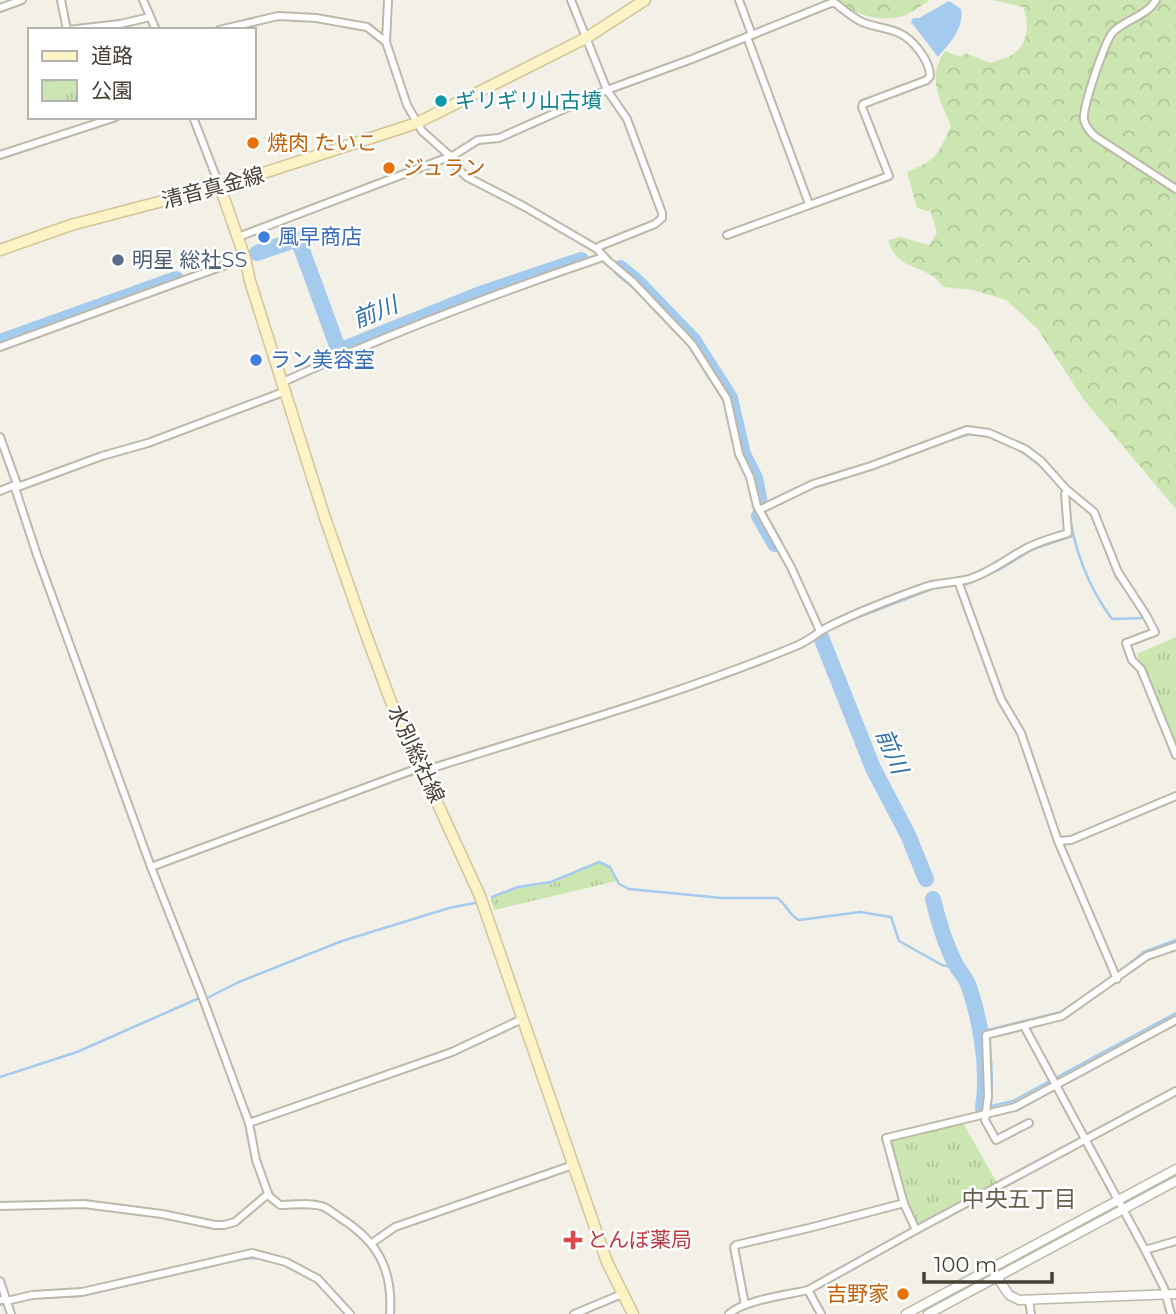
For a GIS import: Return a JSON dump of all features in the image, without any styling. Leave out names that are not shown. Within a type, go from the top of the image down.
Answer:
[{"type":"main road","name":"清音真金線","points":[[0,250],[71,225],[220,187],[338,151],[417,123],[586,38],[645,0]]},
{"type":"main road","name":"水別総社線","points":[[220,187],[245,258],[325,518],[364,629],[391,702],[481,897],[607,1262],[633,1314]]},
{"type":"street","points":[[0,8],[22,0]]},
{"type":"street","points":[[61,0],[68,28]]},
{"type":"street","points":[[144,0],[155,28]]},
{"type":"street","points":[[388,0],[386,42],[407,105],[417,123],[467,177],[525,206],[597,249],[633,282],[692,344],[727,399],[739,454],[750,477],[759,510],[791,567],[820,631]]},
{"type":"street","points":[[571,0],[607,90],[627,119],[662,213],[662,218],[655,224],[597,249]]},
{"type":"street","points":[[739,0],[809,204]]},
{"type":"street","points":[[1156,0],[1153,6],[1129,20],[1108,38],[1084,120],[1096,137],[1176,189]]},
{"type":"street","points":[[238,237],[450,156],[478,140],[499,138],[607,90],[835,3],[852,17],[906,37],[927,61],[930,70],[927,80],[863,104],[862,107],[889,176],[727,235]]},
{"type":"street","points":[[227,28],[278,16],[316,18],[366,27],[386,42]]},
{"type":"street","points":[[81,28],[150,17]]},
{"type":"street","points":[[0,155],[110,119]]},
{"type":"street","points":[[194,119],[220,187]]},
{"type":"street","points":[[0,491],[148,443],[284,386],[341,355],[485,297],[603,257]]},
{"type":"street","points":[[0,347],[245,258]]},
{"type":"street","points":[[759,510],[825,480],[967,430],[989,433],[1025,449],[1094,512],[1118,572],[1155,632],[1126,643],[1132,660],[1141,669],[1176,755]]},
{"type":"street","points":[[0,437],[37,555],[150,867],[249,1123],[256,1160],[268,1194],[273,1201],[281,1205],[310,1204],[323,1207],[350,1224],[372,1243],[380,1253],[385,1268],[391,1298],[390,1314]]},
{"type":"street","points":[[150,867],[422,769],[688,687],[797,646],[817,636],[820,631],[928,586],[977,576],[1001,565],[1024,549],[1068,533],[1065,494]]},
{"type":"street","points":[[958,581],[1001,699],[1021,733],[1058,842],[1116,976]]},
{"type":"street","points":[[1058,842],[1071,840],[1176,796]]},
{"type":"street","points":[[1029,1124],[996,1140],[985,1120],[986,1035],[1062,1016],[1147,956],[1176,946]]},
{"type":"street","points":[[249,1123],[440,1056],[522,1019]]},
{"type":"street","points":[[916,1230],[904,1203],[886,1138],[987,1110],[1015,1107],[1054,1081],[1176,1020]]},
{"type":"street","points":[[1024,1026],[1145,1250],[1166,1294],[1171,1314]]},
{"type":"street","points":[[729,1314],[745,1305],[808,1290],[1176,1091]]},
{"type":"street","points":[[372,1243],[395,1227],[573,1165]]},
{"type":"street","points":[[906,1314],[1176,1169]]},
{"type":"street","points":[[929,1314],[1176,1181]]},
{"type":"street","points":[[0,1206],[84,1204],[162,1214],[215,1226],[235,1222],[268,1194]]},
{"type":"street","points":[[745,1305],[734,1247],[736,1244],[904,1203]]},
{"type":"street","points":[[1145,1250],[1176,1241]]},
{"type":"street","points":[[6,1302],[32,1294],[82,1293],[252,1253],[286,1262],[318,1279],[350,1314]]},
{"type":"street","points":[[992,1268],[1009,1295],[1019,1300],[1176,1294]]},
{"type":"street","points":[[0,1281],[11,1314]]},
{"type":"street","points":[[808,1290],[821,1314]]},
{"type":"street","points":[[574,1314],[622,1294]]},
{"type":"street","points":[[1029,1300],[1031,1314]]},
{"type":"green space","points":[[836,0],[930,0],[906,15],[888,19],[860,14]]},
{"type":"green space","points":[[993,0],[1176,0],[1176,509],[1084,400],[1037,328],[1006,300],[973,290],[943,287],[931,275],[900,260],[888,240],[900,237],[929,245],[937,233],[931,212],[917,208],[907,172],[931,160],[943,144],[951,126],[939,98],[936,80],[939,61],[945,51],[960,57],[965,53],[990,63],[1015,53],[1024,41],[1027,24],[1023,7]]},
{"type":"green space","points":[[1176,637],[1176,746],[1137,654]]},
{"type":"green space","points":[[599,863],[609,867],[616,881],[494,910],[491,899],[513,889],[553,883]]},
{"type":"green space","points":[[963,1123],[997,1183],[921,1224],[916,1222],[889,1144],[892,1140]]},
{"type":"water","points":[[949,1],[961,9],[960,23],[955,35],[938,57],[911,22],[913,18],[919,18]]},
{"type":"waterway","name":"前川","points":[[257,253],[298,239],[339,351],[483,293],[581,260]]},
{"type":"waterway","name":"前川","points":[[620,268],[693,340],[730,398],[743,454],[755,478],[760,503]]},
{"type":"waterway","name":"前川","points":[[0,342],[176,279]]},
{"type":"waterway","points":[[949,440],[973,433]]},
{"type":"waterway","points":[[873,468],[939,444]]},
{"type":"waterway","points":[[1021,451],[1042,467],[1064,491]]},
{"type":"waterway","points":[[1069,508],[1083,566],[1103,607],[1112,619],[1145,618]]},
{"type":"waterway","points":[[1089,511],[1098,530]]},
{"type":"waterway","name":"前川","points":[[759,516],[775,544]]},
{"type":"waterway","points":[[962,586],[1002,568],[1033,549],[1072,536]]},
{"type":"waterway","points":[[1106,549],[1116,577],[1132,598]]},
{"type":"waterway","points":[[843,623],[937,587]]},
{"type":"waterway","name":"前川","points":[[821,637],[873,768],[908,835],[926,879]]},
{"type":"waterway","points":[[492,897],[518,887],[551,882],[599,862],[610,867],[619,884],[629,889],[722,898],[777,898],[799,920],[860,912],[891,917],[899,941],[942,965],[958,968]]},
{"type":"waterway","name":"前川","points":[[933,899],[947,946],[968,984],[977,1013],[983,1045],[983,1108]]},
{"type":"waterway","points":[[209,997],[239,982],[342,941],[449,908],[475,903]]},
{"type":"waterway","points":[[1119,972],[1144,952],[1176,940]]},
{"type":"waterway","points":[[980,1032],[1061,1012],[1113,976]]},
{"type":"waterway","points":[[0,1077],[77,1052],[197,999]]},
{"type":"waterway","points":[[983,1108],[1013,1101],[1176,1013]]},
{"type":"waterway","points":[[236,1259],[261,1258]]},
{"type":"waterway","points":[[274,1262],[288,1266]]},
{"type":"waterway","points":[[0,1305],[33,1298],[81,1296],[219,1264]]},
{"type":"place","name":"ギリギリ山古墳","points":[[441,101]]},
{"type":"place","name":"焼肉 たいこ","points":[[253,143]]},
{"type":"place","name":"ジュラン","points":[[389,168]]},
{"type":"place","name":"風早商店","points":[[264,237]]},
{"type":"place","name":"明星 総社SS","points":[[118,260]]},
{"type":"place","name":"ラン美容室","points":[[256,360]]},
{"type":"place","name":"とんぼ薬局","points":[[573,1240]]},
{"type":"place","name":"吉野家","points":[[903,1294]]},
{"type":"district","name":"中央五丁目","points":[[1019,1199]]}]
